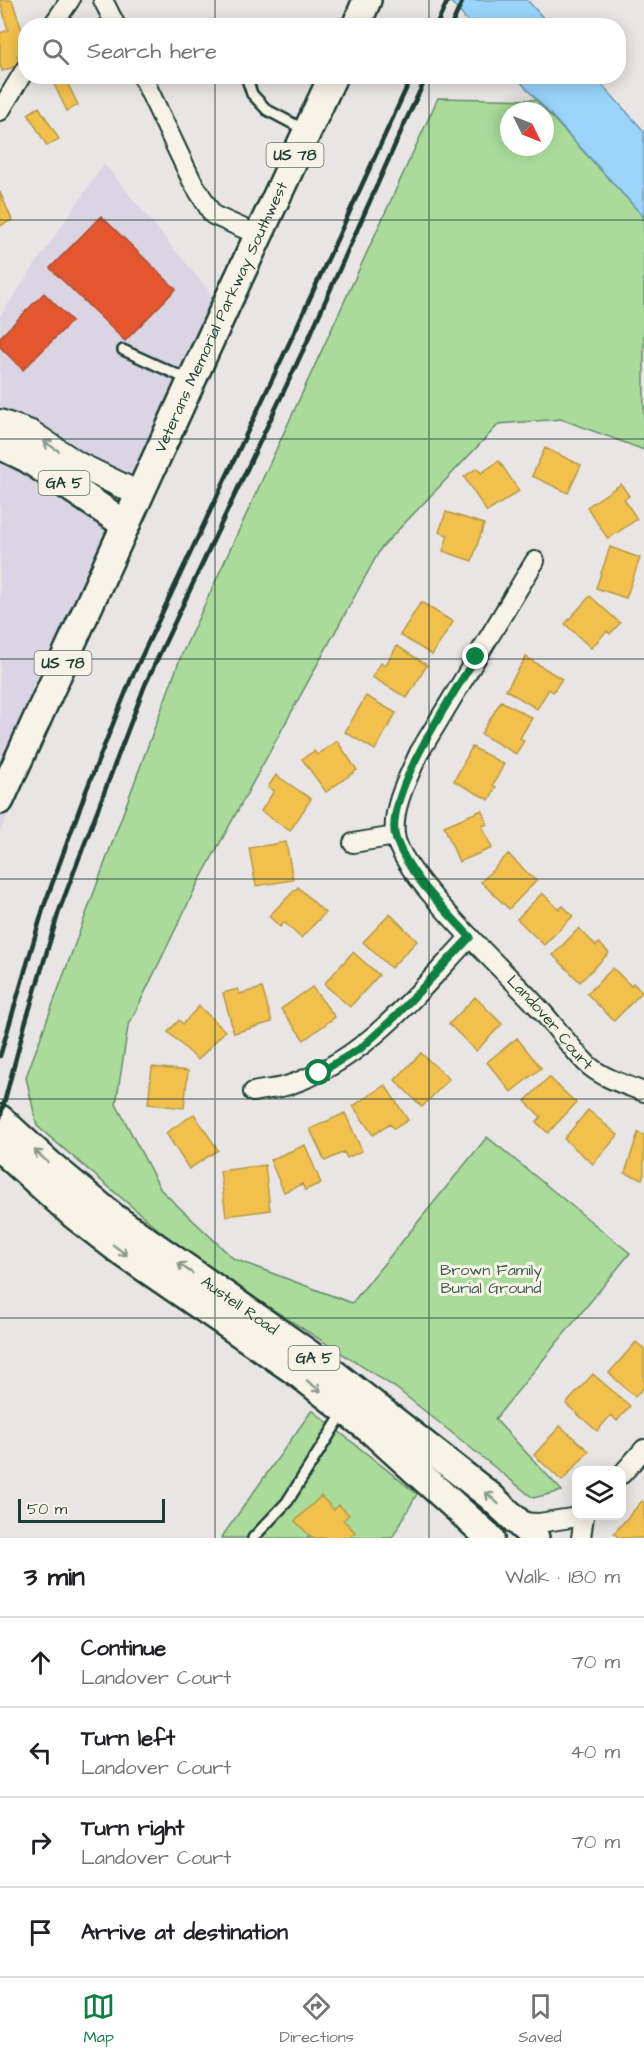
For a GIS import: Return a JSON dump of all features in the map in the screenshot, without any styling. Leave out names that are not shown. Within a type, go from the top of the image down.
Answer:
[{"type":"main road","points":[[359,18],[367,0]]},
{"type":"main road","name":"Veterans Memorial Parkway Southwest","points":[[126,525],[329,84]]},
{"type":"main road","points":[[0,422],[31,434],[77,464],[140,494]]},
{"type":"main road","name":"GA 5","points":[[0,445],[27,458],[126,525]]},
{"type":"main road","name":"US 78","points":[[0,800],[126,525]]},
{"type":"main road","name":"Austell Road","points":[[0,1119],[130,1257],[298,1374],[373,1432],[475,1530]]},
{"type":"main road","name":"Austell Road","points":[[0,1148],[78,1203],[146,1242],[309,1354],[426,1444],[490,1496],[526,1530]]},
{"type":"street","points":[[58,18],[70,0]]},
{"type":"street","points":[[103,0],[112,18]]},
{"type":"street","points":[[0,111],[18,81]]},
{"type":"street","points":[[146,84],[192,181],[213,215],[258,235]]},
{"type":"street","points":[[353,843],[395,836],[396,811],[419,753],[535,561]]},
{"type":"street","name":"Landover Court","points":[[395,836],[406,859],[427,889],[589,1065],[618,1082],[644,1092]]},
{"type":"street","points":[[253,1092],[288,1085],[319,1073],[361,1048],[396,1016],[470,937]]},
{"type":"street","points":[[626,1469],[644,1449]]},
{"type":"street","points":[[526,1530],[539,1523],[572,1518]]},
{"type":"street","points":[[581,1538],[583,1520]]},
{"type":"lane","points":[[249,84],[252,94],[267,110],[307,131]]},
{"type":"lane","points":[[123,350],[191,381]]},
{"type":"lane","points":[[253,1538],[287,1502],[345,1411]]},
{"type":"shaded area","points":[[104,164],[228,314],[54,714],[0,832],[0,316]]},
{"type":"green space","name":"Brown Family Burial Ground","points":[[438,98],[536,100],[538,102],[500,102],[500,156],[554,156],[554,120],[644,217],[644,450],[561,419],[499,424],[381,548],[197,885],[128,1027],[116,1104],[161,1190],[234,1259],[352,1303],[487,1137],[630,1253],[495,1419],[562,1491],[533,1498],[396,1388],[191,1257],[37,1126],[26,1077],[181,656]]},
{"type":"green space","points":[[312,1410],[417,1494],[392,1538],[221,1538]]},
{"type":"water","points":[[449,0],[527,0],[544,18],[465,18]]},
{"type":"water","points":[[522,84],[601,84],[644,131],[644,217],[554,119],[554,102],[539,102]]},
{"type":"building: Homes","points":[[0,0],[12,0],[18,18],[18,66],[2,71],[0,33],[8,30]]},
{"type":"building: Homes","points":[[54,84],[68,84],[78,105],[67,111]]},
{"type":"building: Homes","points":[[39,107],[59,139],[47,146],[28,114]]},
{"type":"building: Homes","points":[[0,192],[12,220],[0,226]]},
{"type":"building: Homes","points":[[545,448],[581,465],[568,493],[532,476]]},
{"type":"building: Homes","points":[[499,461],[519,491],[487,512],[464,477],[477,468],[481,473]]},
{"type":"building: Homes","points":[[621,484],[629,496],[624,499],[637,519],[608,539],[587,507]]},
{"type":"building: Homes","points":[[446,512],[484,524],[472,561],[443,551],[448,535],[439,532]]},
{"type":"building: Homes","points":[[610,547],[640,558],[626,598],[596,588]]},
{"type":"building: Homes","points":[[590,596],[620,623],[610,634],[607,631],[591,648],[565,624]]},
{"type":"building: Homes","points":[[421,602],[453,622],[432,655],[400,635]]},
{"type":"building: Homes","points":[[397,646],[427,665],[407,698],[372,677],[381,663],[385,666]]},
{"type":"building: Homes","points":[[526,657],[562,679],[553,692],[549,689],[537,709],[506,690]]},
{"type":"building: Homes","points":[[366,696],[396,713],[375,750],[345,732]]},
{"type":"building: Homes","points":[[501,701],[532,718],[520,738],[524,741],[516,754],[481,734]]},
{"type":"building: Homes","points":[[337,741],[357,770],[326,792],[302,759],[314,751],[317,755]]},
{"type":"building: Homes","points":[[472,747],[504,764],[493,785],[496,787],[489,800],[454,781]]},
{"type":"building: Homes","points":[[276,775],[311,799],[290,831],[261,811],[274,791],[268,787]]},
{"type":"building: Homes","points":[[482,810],[487,824],[482,826],[492,848],[459,862],[444,826]]},
{"type":"building: Homes","points":[[286,842],[293,880],[256,886],[249,848]]},
{"type":"building: Homes","points":[[508,854],[536,881],[509,909],[481,882]]},
{"type":"building: Homes","points":[[298,887],[325,913],[301,938],[284,922],[280,927],[269,916]]},
{"type":"building: Homes","points":[[542,893],[559,909],[563,906],[573,916],[544,945],[517,919]]},
{"type":"building: Homes","points":[[390,914],[417,941],[391,968],[363,942]]},
{"type":"building: Homes","points":[[579,928],[596,946],[599,943],[609,953],[580,982],[553,955]]},
{"type":"building: Homes","points":[[353,952],[379,975],[350,1007],[324,984]]},
{"type":"building: Homes","points":[[613,968],[631,986],[633,983],[642,992],[614,1021],[587,994]]},
{"type":"building: Homes","points":[[312,987],[335,1017],[304,1040],[281,1009]]},
{"type":"building: Homes","points":[[262,988],[272,1022],[234,1033],[223,993],[238,989],[239,994]]},
{"type":"building: Homes","points":[[475,997],[502,1024],[476,1051],[449,1024]]},
{"type":"building: Homes","points":[[199,1006],[225,1031],[198,1060],[168,1032],[179,1020],[183,1024]]},
{"type":"building: Homes","points":[[517,1038],[541,1068],[511,1092],[487,1062]]},
{"type":"building: Homes","points":[[421,1053],[449,1079],[422,1107],[395,1080]]},
{"type":"building: Homes","points":[[152,1067],[188,1071],[184,1108],[148,1104]]},
{"type":"building: Homes","points":[[549,1077],[576,1103],[548,1133],[536,1122],[541,1117],[525,1101]]},
{"type":"building: Homes","points":[[385,1085],[408,1120],[394,1129],[390,1124],[373,1135],[353,1106]]},
{"type":"building: Homes","points":[[588,1110],[618,1135],[593,1164],[564,1139]]},
{"type":"building: Homes","points":[[345,1113],[362,1151],[347,1158],[344,1152],[325,1161],[310,1129]]},
{"type":"building: Homes","points":[[194,1114],[218,1150],[189,1169],[166,1133]]},
{"type":"building: Homes","points":[[638,1133],[644,1135],[642,1179],[625,1173]]},
{"type":"building: Homes","points":[[305,1145],[321,1183],[305,1190],[302,1184],[284,1192],[270,1160]]},
{"type":"building: Homes","points":[[265,1165],[270,1210],[226,1216],[220,1171]]},
{"type":"building: Homes","points":[[636,1342],[644,1349],[644,1387],[635,1397],[609,1373]]},
{"type":"building: Homes","points":[[593,1374],[630,1406],[617,1421],[611,1415],[597,1431],[566,1404]]},
{"type":"building: Homes","points":[[560,1426],[589,1451],[576,1466],[572,1466],[572,1470],[562,1481],[534,1455]]},
{"type":"building: Homes","points":[[321,1496],[334,1510],[339,1505],[349,1515],[343,1520],[355,1532],[349,1538],[312,1538],[295,1521]]},
{"type":"building: Homes","points":[[642,1501],[644,1503],[644,1538],[619,1538],[614,1533]]},
{"type":"building: Shops","points":[[101,216],[176,289],[125,341],[50,268]]},
{"type":"building: Shops","points":[[44,293],[72,321],[23,370],[0,347],[0,337]]},
{"type":"railway","points":[[440,18],[448,0]]},
{"type":"railway","points":[[455,18],[463,0]]},
{"type":"railway","points":[[0,1056],[44,906],[86,791],[131,679],[408,84]]},
{"type":"railway","points":[[0,1118],[59,911],[145,685],[307,342],[423,84]]},
{"type":"route","points":[[319,1073],[361,1048],[396,1016],[470,937],[427,889],[406,859],[395,836],[396,811],[419,753],[476,657]]}]
